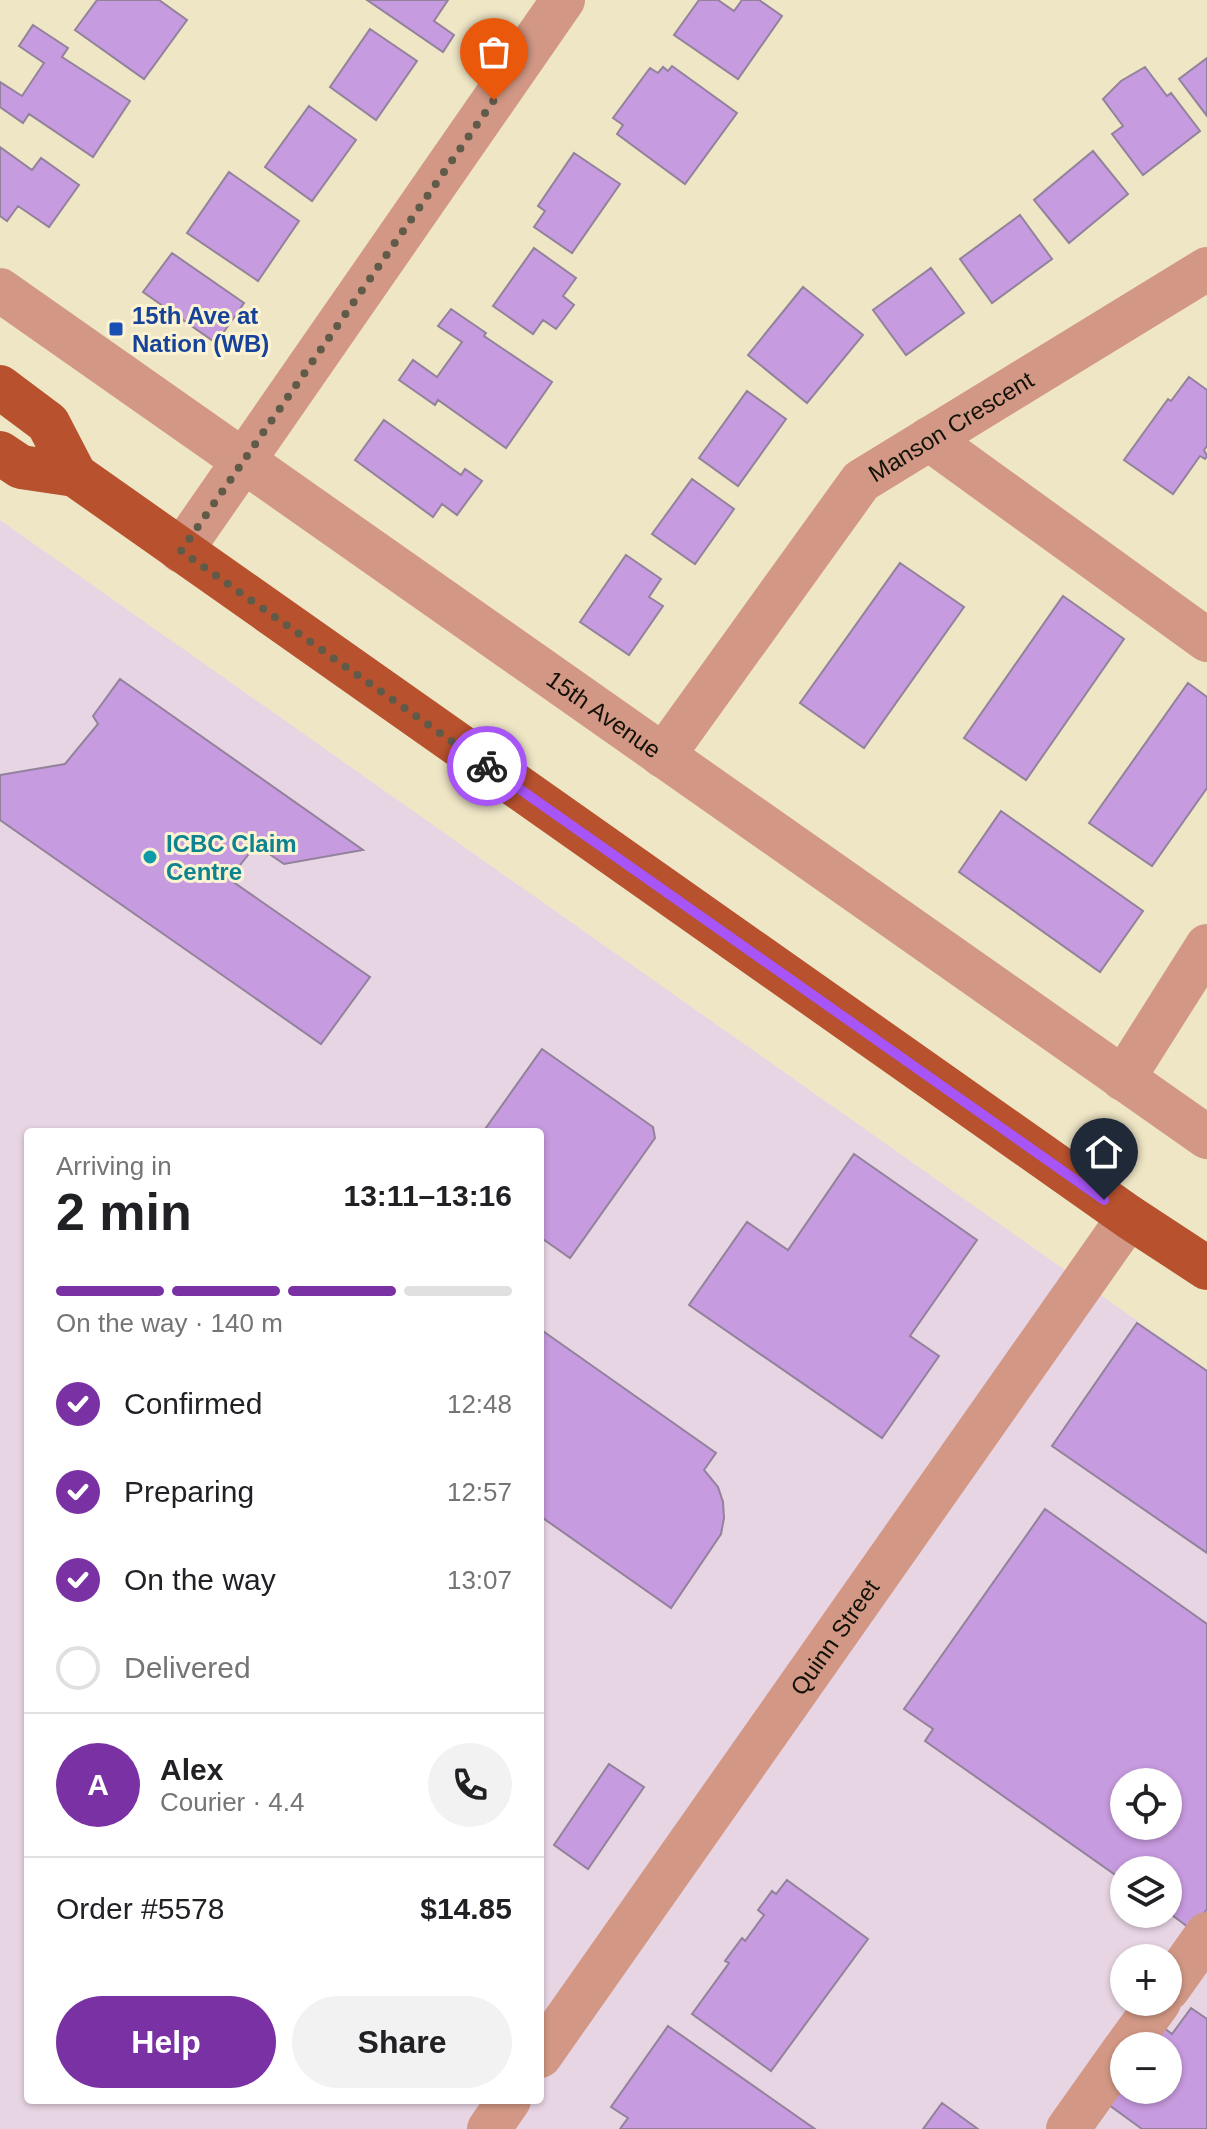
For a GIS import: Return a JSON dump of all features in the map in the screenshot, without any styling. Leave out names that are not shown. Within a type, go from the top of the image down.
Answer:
[{"type":"main road","points":[[0,387],[48,423],[75,475],[1129,1217],[1207,1268]]},
{"type":"main road","points":[[0,453],[21,467],[75,475]]},
{"type":"street","points":[[181,551],[563,0]]},
{"type":"street","name":"Manson Crescent","points":[[663,756],[861,481],[1206,272]]},
{"type":"street","name":"15th Avenue","points":[[0,290],[1207,1137]]},
{"type":"street","points":[[929,439],[1207,640]]},
{"type":"street","points":[[1123,1079],[1207,946]]},
{"type":"street","name":"Quinn Street","points":[[544,2050],[1129,1217]]},
{"type":"street","points":[[1182,1969],[1207,1934]]},
{"type":"street","points":[[1068,2129],[1110,2070]]},
{"type":"street","points":[[489,2129],[506,2104]]},
{"type":"shaded area","points":[[0,520],[1207,1370],[1207,2129],[0,2129]]},
{"type":"building","points":[[97,0],[159,0],[187,20],[144,79],[75,30]]},
{"type":"building","points":[[367,0],[448,0],[434,21],[454,35],[443,52]]},
{"type":"building","points":[[699,0],[718,0],[734,11],[742,0],[759,0],[782,16],[738,79],[674,35]]},
{"type":"building","points":[[33,25],[68,48],[62,57],[130,101],[93,157],[29,114],[23,123],[0,107],[0,82],[22,96],[44,63],[19,46]]},
{"type":"building","points":[[370,29],[417,61],[376,120],[330,87]]},
{"type":"building","points":[[1207,58],[1207,116],[1179,79]]},
{"type":"building","points":[[672,66],[737,113],[685,184],[617,134],[623,125],[613,118],[650,68],[658,73],[663,67],[668,71]]},
{"type":"building","points":[[1145,67],[1167,96],[1171,93],[1200,131],[1143,175],[1112,134],[1123,126],[1103,99],[1121,81]]},
{"type":"building","points":[[309,106],[356,140],[312,201],[265,167]]},
{"type":"building","points":[[0,147],[32,170],[41,158],[79,185],[49,227],[18,206],[7,221],[0,216]]},
{"type":"building","points":[[1093,151],[1128,194],[1069,243],[1034,200]]},
{"type":"building","points":[[574,153],[620,184],[572,253],[534,227],[545,211],[538,206]]},
{"type":"building","points":[[229,172],[299,221],[258,281],[187,233]]},
{"type":"building","points":[[1020,215],[1052,259],[992,303],[960,259]]},
{"type":"building","points":[[534,248],[576,278],[563,296],[574,305],[556,329],[543,320],[533,334],[493,306]]},
{"type":"building","points":[[172,253],[244,303],[216,343],[143,292]]},
{"type":"building","points":[[931,268],[964,313],[906,355],[873,310]]},
{"type":"building","points":[[803,287],[863,335],[807,403],[748,355]]},
{"type":"building","points":[[451,309],[486,333],[484,336],[552,382],[506,448],[438,400],[435,405],[399,380],[413,360],[437,377],[462,342],[438,326]]},
{"type":"building","points":[[1189,377],[1207,390],[1207,446],[1204,450],[1207,456],[1205,459],[1200,456],[1173,494],[1124,460],[1168,399],[1171,401]]},
{"type":"building","points":[[747,391],[786,419],[738,486],[699,458]]},
{"type":"building","points":[[384,420],[461,475],[465,469],[482,481],[457,515],[442,504],[433,517],[355,460]]},
{"type":"building","points":[[692,479],[734,509],[695,564],[652,534]]},
{"type":"building","points":[[626,555],[661,579],[649,597],[663,606],[629,655],[580,622]]},
{"type":"building","points":[[900,563],[964,607],[864,748],[800,703]]},
{"type":"building","points":[[1063,596],[1124,639],[1026,780],[964,738]]},
{"type":"building","name":"ICBC Claim Centre","points":[[120,679],[363,850],[284,864],[256,845],[229,879],[370,977],[321,1044],[0,820],[0,775],[65,764],[98,724],[93,716]]},
{"type":"building","points":[[1188,683],[1207,697],[1207,788],[1152,866],[1089,823]]},
{"type":"building","points":[[1001,811],[1143,911],[1100,972],[959,872]]},
{"type":"building","points":[[542,1049],[653,1127],[655,1138],[570,1258],[544,1240],[544,1128],[486,1128]]},
{"type":"building","points":[[854,1154],[977,1240],[910,1336],[939,1356],[882,1438],[689,1305],[747,1222],[788,1250]]},
{"type":"building","points":[[1137,1323],[1207,1371],[1207,1553],[1052,1446]]},
{"type":"building","points":[[544,1332],[716,1453],[704,1470],[718,1487],[723,1502],[721,1534],[671,1608],[544,1519]]},
{"type":"building","points":[[1045,1509],[1207,1624],[1207,1909],[1192,1930],[1182,1922],[1182,1856],[1110,1856],[1110,1871],[925,1741],[933,1729],[904,1709]]},
{"type":"building","points":[[609,1764],[644,1787],[588,1869],[554,1845]]},
{"type":"building","points":[[787,1880],[868,1939],[771,2071],[692,2014],[729,1963],[725,1961],[764,1915],[758,1910],[772,1891],[776,1894]]},
{"type":"building","points":[[1191,2008],[1207,2019],[1207,2129],[1142,2129],[1109,2105],[1182,2104],[1182,2032],[1173,2032]]},
{"type":"building","points":[[668,2026],[815,2129],[620,2129],[628,2118],[611,2107]]},
{"type":"building","points":[[942,2103],[978,2129],[923,2129]]},
{"type":"way so far","points":[[487,766],[181,551],[494,100]]},
{"type":"place","name":"15th Ave at Nation (WB)","points":[[116,329]]},
{"type":"place","name":"ICBC Claim Centre","points":[[150,857]]},
{"type":"route","points":[[487,766],[1104,1200]]}]
